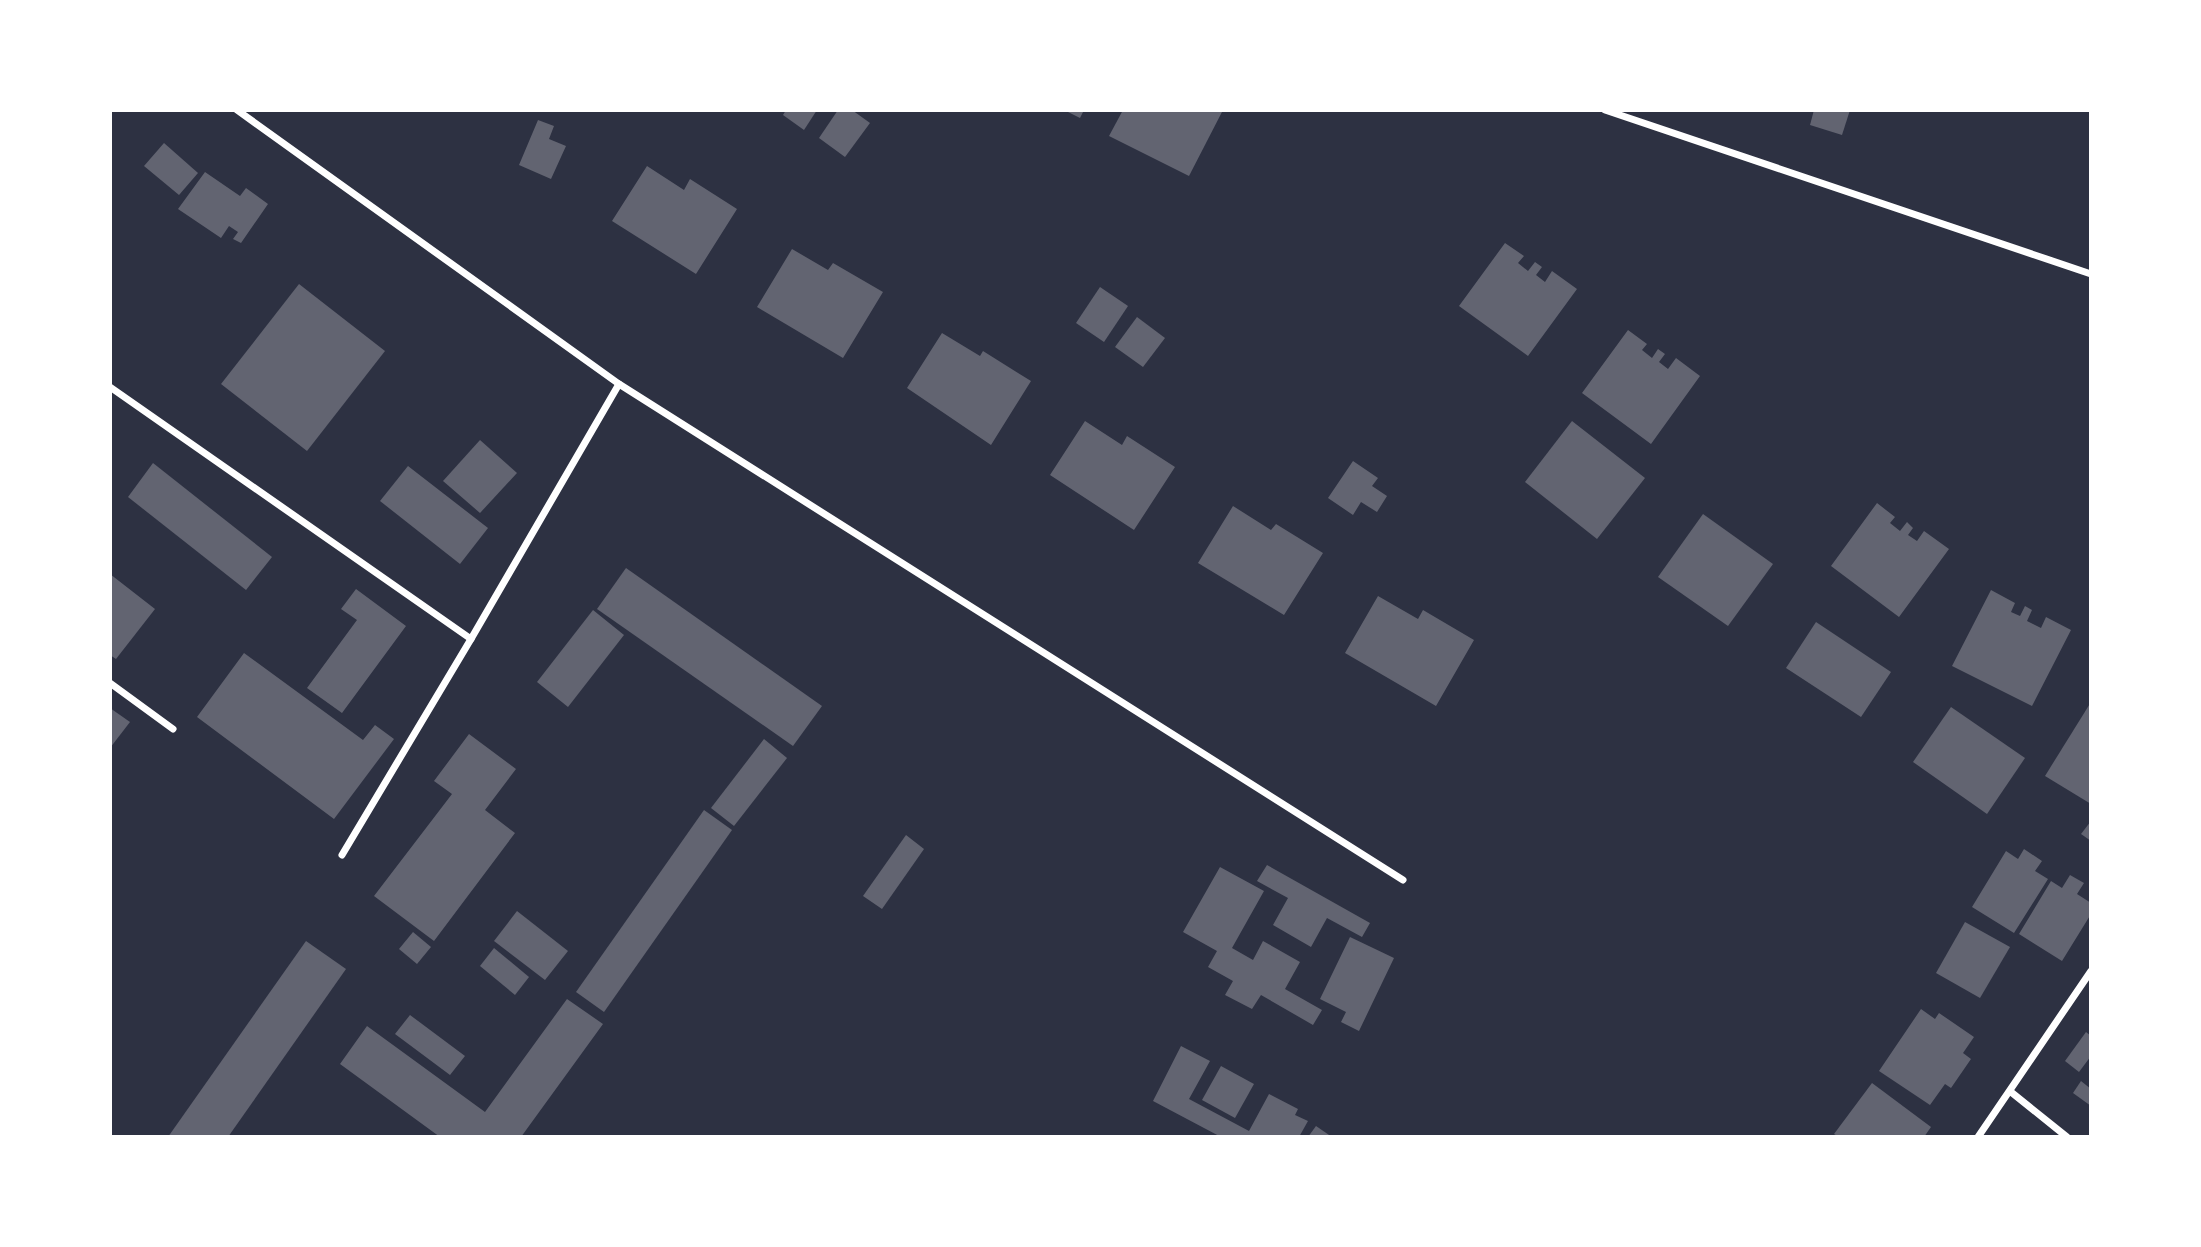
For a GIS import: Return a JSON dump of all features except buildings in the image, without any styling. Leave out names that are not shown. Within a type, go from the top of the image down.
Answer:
[{"type":"street","points":[[237,110],[619,384],[1404,880]]},
{"type":"street","points":[[1605,110],[2091,274]]},
{"type":"street","points":[[342,855],[619,384]]},
{"type":"street","points":[[110,387],[471,639]]},
{"type":"street","points":[[110,682],[173,729]]},
{"type":"street","points":[[1978,1137],[2091,971]]},
{"type":"street","points":[[2011,1092],[2067,1137]]}]
